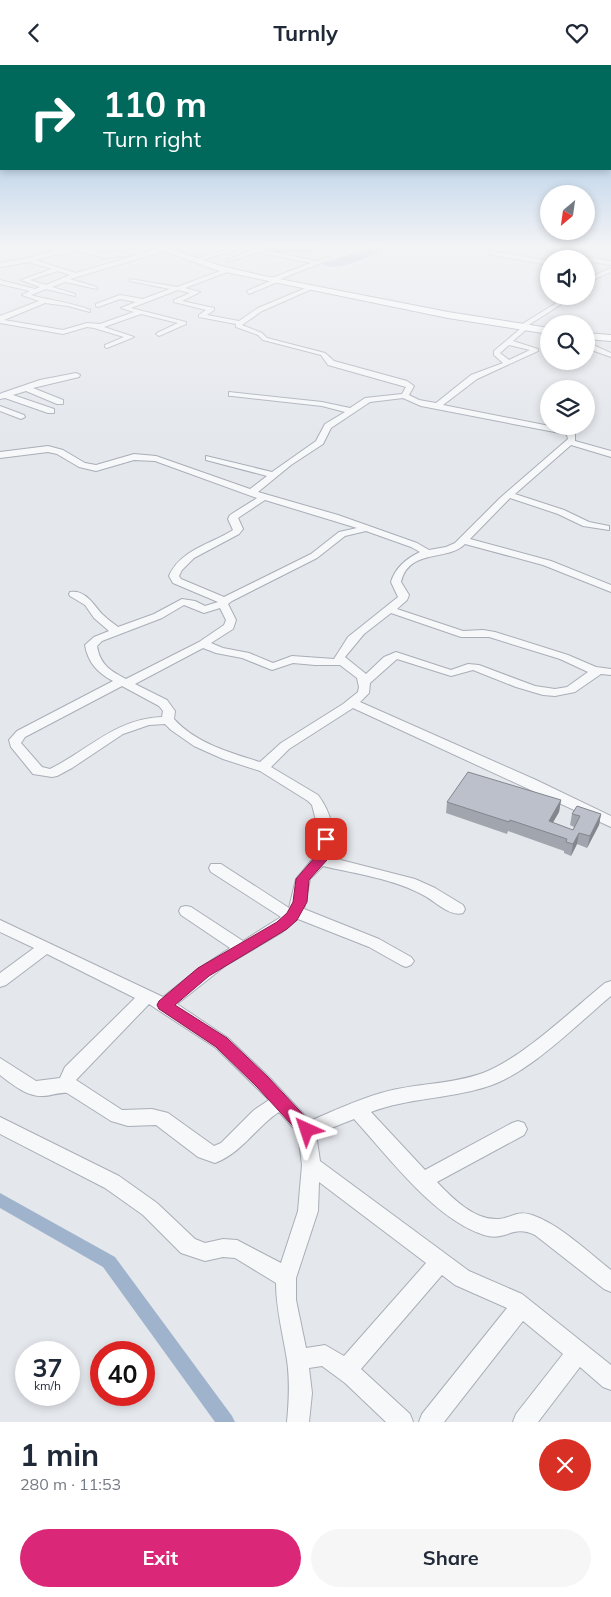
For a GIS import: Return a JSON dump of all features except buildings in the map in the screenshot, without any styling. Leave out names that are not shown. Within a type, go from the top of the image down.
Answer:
[{"type":"main road","points":[[421,308],[540,330]]},
{"type":"main road","points":[[595,337],[611,339]]},
{"type":"street","points":[[1,320],[27,308]]},
{"type":"street","points":[[81,308],[88,311]]},
{"type":"street","points":[[125,308],[184,323],[159,334]]},
{"type":"street","points":[[209,308],[212,309],[201,316],[239,323],[265,308]]},
{"type":"street","points":[[506,364],[507,361],[496,354],[496,352],[523,327],[552,308]]},
{"type":"street","points":[[97,327],[140,313]]},
{"type":"street","points":[[1,320],[61,332],[88,325],[131,337],[107,346]]},
{"type":"street","points":[[239,323],[238,327],[260,334],[265,339],[319,353],[326,356],[331,363],[404,383],[410,388],[405,396]]},
{"type":"street","points":[[439,406],[439,402],[474,377],[536,350],[507,342]]},
{"type":"street","points":[[595,349],[611,355]]},
{"type":"street","points":[[3,396],[26,387],[76,375]]},
{"type":"street","points":[[26,387],[60,402]]},
{"type":"street","points":[[232,394],[322,404],[353,411]]},
{"type":"street","points":[[3,396],[51,411]]},
{"type":"street","points":[[252,492],[320,442],[324,430],[372,398],[405,396],[415,402],[567,432],[573,437],[570,442],[509,495],[463,541],[454,548],[428,553],[410,563],[398,575],[396,582],[404,595],[401,600],[349,642],[339,657],[342,662],[356,671],[364,681],[363,693],[353,703],[268,760],[265,768]]},
{"type":"street","points":[[0,409],[20,417]]},
{"type":"street","points":[[570,442],[611,455]]},
{"type":"street","points":[[0,455],[48,449],[60,452],[82,465],[96,468],[129,458],[143,456],[264,497],[335,517],[364,529],[414,545],[428,553]]},
{"type":"street","points":[[209,458],[273,475]]},
{"type":"street","points":[[509,495],[561,512],[586,524],[609,526]]},
{"type":"street","points":[[168,720],[144,721],[120,729],[52,773],[38,771],[15,744],[15,740],[21,735],[203,644],[226,630],[231,624],[224,603],[177,581],[174,576],[175,571],[184,561],[236,532],[238,529],[233,519],[234,517],[264,497]]},
{"type":"street","points":[[164,1005],[204,972],[282,925],[294,914],[300,902],[303,879],[324,853],[326,839],[324,816],[319,803],[265,768],[241,761],[202,744],[177,730],[168,720],[169,711],[163,703],[123,683],[99,667],[92,651],[93,642],[158,615],[182,602],[191,603],[204,610],[224,603],[314,556],[342,534],[364,529]]},
{"type":"street","points":[[463,541],[547,563],[611,589]]},
{"type":"street","points":[[74,594],[89,603],[98,616],[116,631]]},
{"type":"street","points":[[388,609],[461,634],[471,635],[482,632],[491,634],[572,660],[595,671],[611,672]]},
{"type":"street","points":[[203,644],[220,651],[245,655],[272,667],[277,667],[292,659],[315,662],[342,662]]},
{"type":"street","points":[[364,681],[387,660],[396,655],[450,673],[460,673],[466,667],[473,666],[500,678],[548,693],[572,690],[595,671]]},
{"type":"street","points":[[353,703],[611,822]]},
{"type":"street","points":[[320,860],[410,883],[430,892],[458,909]]},
{"type":"street","points":[[216,868],[294,914],[374,943],[406,961]]},
{"type":"street","points":[[186,911],[242,948]]},
{"type":"street","points":[[0,926],[147,996],[222,1043],[282,1102],[307,1130],[311,1165],[308,1211],[286,1278],[286,1300],[298,1361],[301,1393],[298,1422]]},
{"type":"street","points":[[0,981],[46,947]]},
{"type":"street","points":[[307,1130],[382,1100],[462,1086],[485,1080],[505,1071],[532,1052],[611,987]]},
{"type":"street","points":[[65,1085],[71,1072],[147,996]]},
{"type":"street","points":[[0,1065],[33,1088],[71,1086],[118,1116],[134,1118],[155,1116],[162,1119],[204,1151],[216,1155],[227,1149],[260,1115],[282,1102]]},
{"type":"street","points":[[356,1110],[442,1201],[475,1224],[499,1227],[520,1221],[530,1223],[542,1229],[611,1282]]},
{"type":"street","points":[[0,1125],[112,1182],[150,1209],[188,1246],[205,1252],[222,1248],[237,1249],[286,1278]]},
{"type":"street","points":[[422,1181],[518,1129]]},
{"type":"street","points":[[311,1165],[471,1284],[506,1296],[611,1379]]},
{"type":"street","points":[[345,1371],[440,1262]]},
{"type":"street","points":[[430,1422],[521,1307]]},
{"type":"street","points":[[524,1422],[578,1352]]},
{"type":"street","points":[[298,1361],[323,1355],[345,1371],[402,1422]]},
{"type":"waterway","points":[[0,1200],[109,1262],[226,1422]]},
{"type":"route","points":[[307,1130],[263,1082],[222,1043],[164,1005],[204,972],[292,917],[300,902],[303,879],[320,860],[324,853],[326,839]]}]
